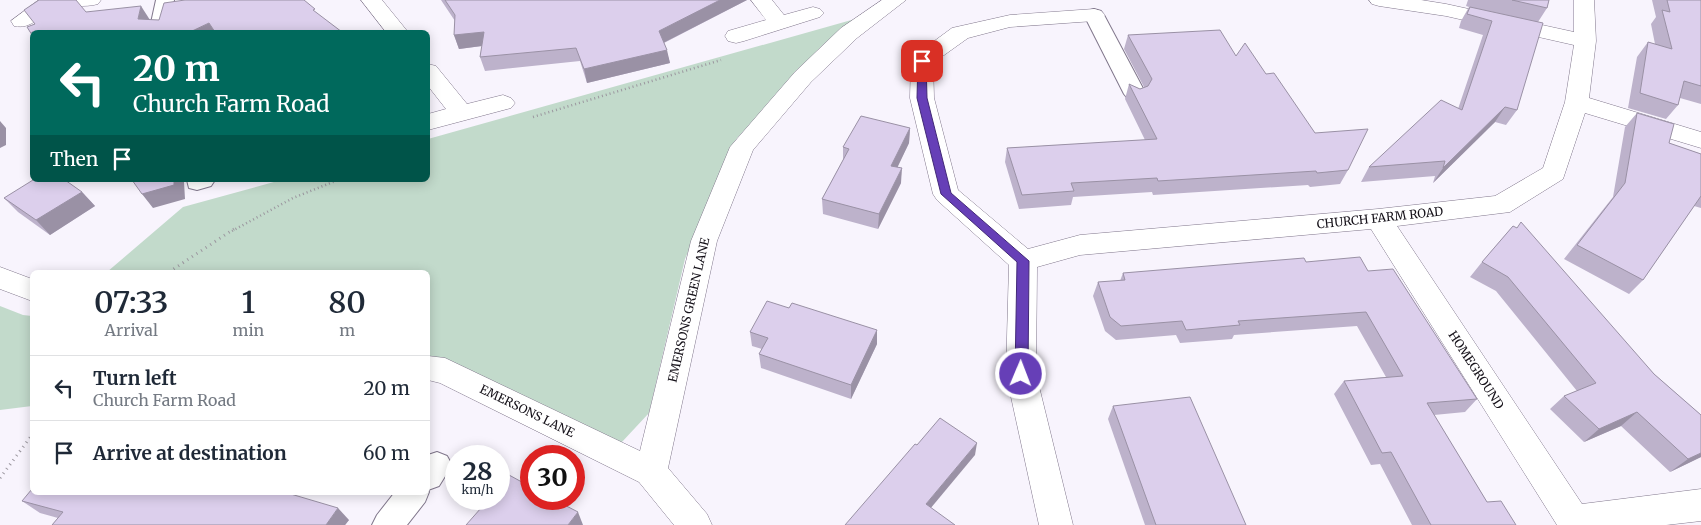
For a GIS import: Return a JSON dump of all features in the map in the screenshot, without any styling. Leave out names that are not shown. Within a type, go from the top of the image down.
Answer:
[{"type":"street","points":[[22,21],[50,1],[91,0]]},
{"type":"street","points":[[371,0],[395,30]]},
{"type":"street","points":[[761,0],[779,22]]},
{"type":"street","name":"EMERSONS GREEN LANE","points":[[651,472],[704,241],[742,147],[803,76],[849,33],[896,0]]},
{"type":"street","points":[[1379,0],[1446,10],[1585,41]]},
{"type":"street","name":"CHURCH FARM ROAD","points":[[1023,261],[1080,245],[1378,219],[1501,205],[1554,173],[1577,102],[1585,41],[1584,0]]},
{"type":"street","points":[[1056,525],[1021,374],[1023,261],[946,194],[922,98],[922,61],[960,34],[1007,12],[1094,15]]},
{"type":"street","points":[[736,36],[813,13]]},
{"type":"street","points":[[430,74],[461,113]]},
{"type":"street","points":[[1577,102],[1701,140]]},
{"type":"street","points":[[430,121],[503,103]]},
{"type":"street","name":"HOMEGROUND","points":[[1378,219],[1575,523],[1701,505]]},
{"type":"street","points":[[0,278],[30,289]]},
{"type":"street","name":"EMERSONS LANE","points":[[430,368],[445,371],[651,472]]},
{"type":"street","points":[[651,472],[695,525]]},
{"type":"lane","points":[[159,30],[165,0]]},
{"type":"lane","points":[[1094,15],[1135,94]]},
{"type":"lane","points":[[388,525],[412,495]]},
{"type":"path","points":[[532,117],[730,57]]},
{"type":"path","points":[[172,270],[222,235],[316,187],[332,182]]},
{"type":"path","points":[[0,478],[30,438]]},
{"type":"green space","points":[[855,19],[737,138],[685,259],[649,413],[621,443],[447,360],[430,356],[430,270],[109,270],[183,207],[274,182],[430,182],[430,138]]},
{"type":"green space","points":[[0,306],[30,316],[30,406],[0,410]]},
{"type":"building","points":[[39,0],[76,0],[86,12],[141,6],[138,19],[159,20],[164,3],[185,0],[304,0],[315,9],[313,10],[339,30],[214,30],[209,23],[194,30],[30,30],[30,32],[27,27],[35,24],[24,10]]},
{"type":"building","points":[[445,0],[720,0],[659,31],[667,50],[584,69],[576,48],[480,57],[484,32],[454,35],[455,15]]},
{"type":"building","points":[[1512,0],[1549,0],[1547,8]]},
{"type":"building","points":[[1667,0],[1701,0],[1701,86],[1684,81],[1678,105],[1640,93],[1648,42],[1672,49],[1662,10],[1670,12]]},
{"type":"building","points":[[1470,7],[1543,23],[1517,110],[1505,107],[1443,168],[1445,161],[1369,167],[1441,100],[1462,110],[1492,21],[1467,14]]},
{"type":"building","points":[[1220,30],[1236,56],[1245,43],[1266,74],[1274,73],[1315,133],[1368,129],[1348,170],[1158,181],[1157,178],[1071,183],[1074,191],[1022,195],[1007,148],[1157,139],[1129,84],[1140,89],[1148,86],[1152,79],[1128,35]]},
{"type":"building","points":[[1637,113],[1674,124],[1669,143],[1701,154],[1701,196],[1643,280],[1577,245],[1625,183]]},
{"type":"building","points":[[861,116],[910,128],[891,166],[902,168],[879,214],[822,199],[849,149],[843,147]]},
{"type":"building","points":[[30,182],[68,182],[82,192],[36,220],[4,198]]},
{"type":"building","points":[[133,182],[174,182],[174,185],[142,194]]},
{"type":"building","points":[[1521,222],[1654,374],[1701,415],[1701,453],[1688,459],[1637,412],[1599,429],[1564,396],[1596,383],[1508,277],[1482,262],[1513,226],[1517,228]]},
{"type":"building","points":[[1360,257],[1368,271],[1393,269],[1477,399],[1427,403],[1487,502],[1501,501],[1516,525],[1431,525],[1391,452],[1382,453],[1344,381],[1403,376],[1366,312],[1238,321],[1240,325],[1186,330],[1182,321],[1121,326],[1110,317],[1098,282],[1125,280],[1123,273],[1304,258],[1306,262]]},
{"type":"building","points":[[767,301],[789,308],[792,303],[877,330],[851,385],[759,354],[768,338],[750,332]]},
{"type":"building","points":[[1190,397],[1246,525],[1156,525],[1113,406]]},
{"type":"building","points":[[940,418],[977,443],[926,504],[955,525],[845,525],[915,444],[917,445]]},
{"type":"building","points":[[510,476],[520,481],[520,510],[574,510],[578,512],[568,525],[466,525],[479,510],[510,510]]},
{"type":"building","points":[[30,491],[30,495],[294,495],[338,508],[326,525],[52,525],[63,512],[22,501]]},
{"type":"route","points":[[922,61],[922,98],[946,194],[1023,261],[1021,374]]}]
